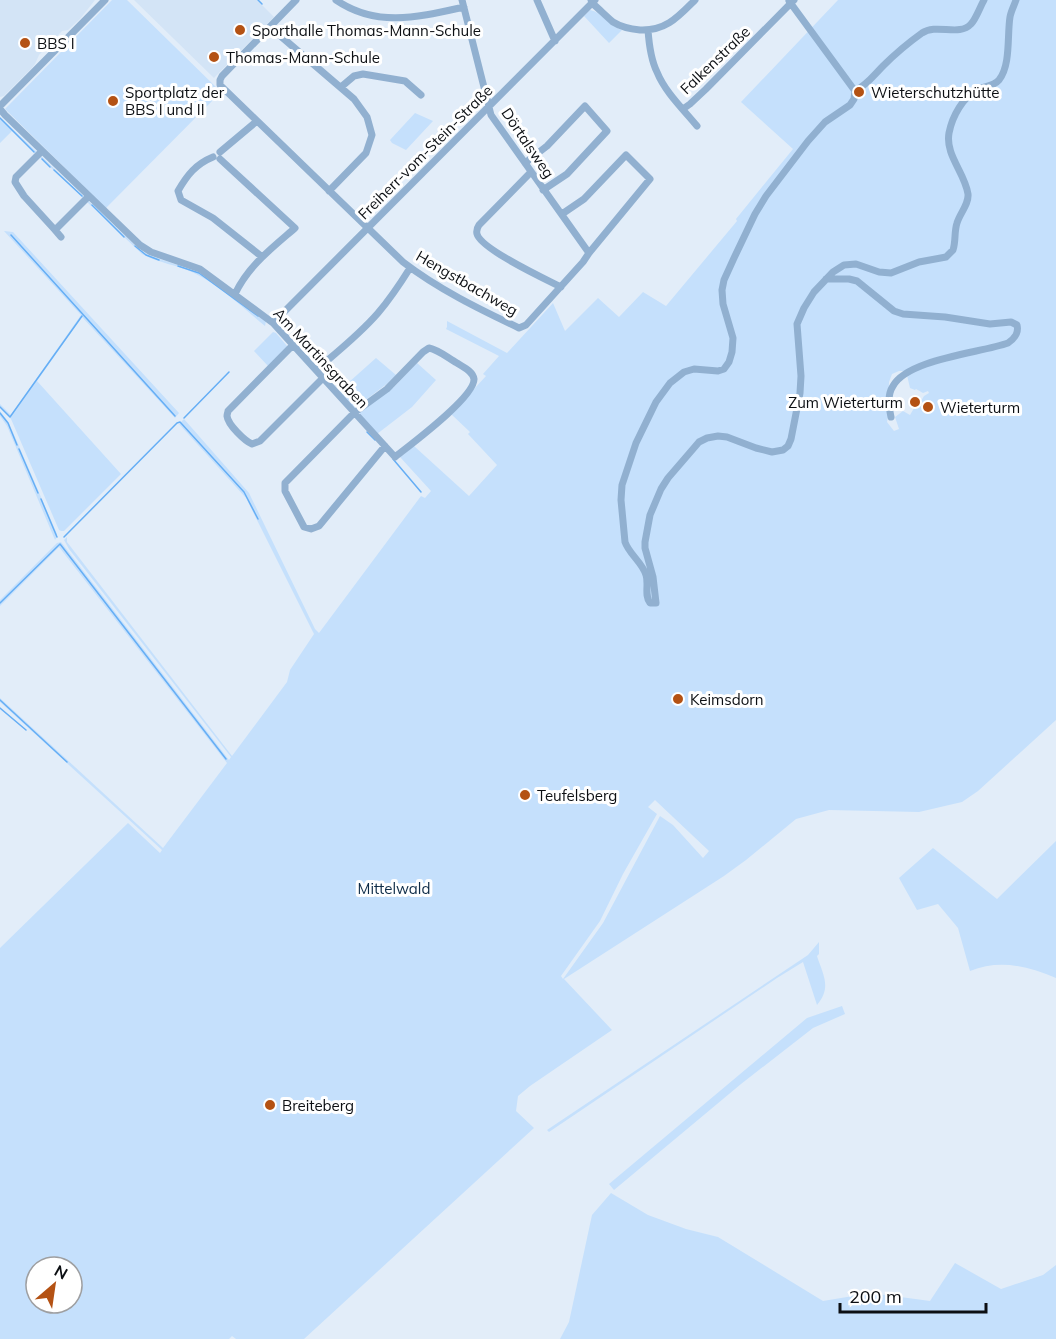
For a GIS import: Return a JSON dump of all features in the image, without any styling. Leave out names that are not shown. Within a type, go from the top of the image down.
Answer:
[{"type":"street","points":[[0,107],[105,0]]},
{"type":"street","points":[[296,0],[270,27],[354,99],[367,117],[372,135],[366,153],[329,191]]},
{"type":"street","points":[[336,0],[358,12],[381,18],[408,18],[463,4]]},
{"type":"street","points":[[537,0],[555,41]]},
{"type":"street","points":[[593,1],[611,20],[620,25],[648,30],[671,23],[695,0]]},
{"type":"street","points":[[855,91],[864,86],[897,52],[924,32],[936,28],[957,30],[968,27],[984,0]]},
{"type":"street","points":[[790,1],[855,91],[854,99],[850,105],[825,122],[766,196],[734,258],[722,290],[723,304],[733,338],[729,362],[720,371],[694,369],[684,372],[673,380],[658,398],[636,443],[622,485],[621,503],[625,544],[645,573],[647,598],[650,603],[656,603],[645,545],[650,515],[665,482],[693,449],[702,441],[718,436],[729,437],[772,452],[783,450],[789,444],[800,393],[797,324],[807,303],[826,279],[836,269],[848,264],[891,273],[919,262],[946,257],[952,252],[956,225],[968,196],[950,149],[949,132],[967,97],[980,88],[995,83],[1002,76],[1010,41],[1011,16],[1016,0]]},
{"type":"street","name":"Freiherr-vom-Stein-Straße","points":[[273,323],[593,1]]},
{"type":"street","name":"Falkenstraße","points":[[682,109],[706,89],[790,1]]},
{"type":"street","name":"Dörtalsweg","points":[[463,4],[491,115],[589,253]]},
{"type":"street","name":"Hengstbachweg","points":[[270,27],[222,76],[219,81],[221,87],[410,268],[471,304],[519,328],[526,325],[561,287]]},
{"type":"street","points":[[648,30],[654,65],[661,80],[697,126]]},
{"type":"street","points":[[341,87],[354,76],[363,74],[405,81],[421,95]]},
{"type":"street","points":[[525,163],[547,146],[585,106],[607,131],[567,174],[543,190]]},
{"type":"street","name":"Am Martinsgraben","points":[[0,107],[4,115],[42,152],[146,249],[199,268],[273,323],[354,413],[395,457],[441,420],[461,400],[474,378],[470,372],[429,348],[387,388],[354,413]]},
{"type":"street","points":[[257,121],[218,156],[204,161],[186,176],[178,191],[180,200],[213,218],[261,256]]},
{"type":"street","points":[[42,152],[16,177],[15,182],[24,196],[61,237]]},
{"type":"street","points":[[531,172],[479,225],[476,230],[477,236],[499,254],[561,287],[650,179],[626,155],[584,199],[562,214]]},
{"type":"street","points":[[218,156],[295,228],[261,256],[240,283],[235,294]]},
{"type":"street","points":[[55,230],[89,196]]},
{"type":"street","points":[[316,370],[353,339],[373,318],[391,298],[410,268]]},
{"type":"street","points":[[826,279],[857,281],[894,311],[903,314],[945,317],[990,324],[1011,322],[1018,327],[1016,335],[1008,343],[945,358],[907,372],[896,381],[891,390],[889,404],[891,417]]},
{"type":"street","points":[[293,345],[228,411],[229,422],[244,440],[252,444],[262,440],[323,378]]},
{"type":"street","points":[[354,413],[285,484],[285,491],[304,527],[311,529],[319,526],[385,446]]},
{"type":"shaded area","name":"BBS I","points":[[0,0],[95,0],[80,19],[68,30],[62,31],[39,55],[31,69],[4,96],[0,97]]},
{"type":"shaded area","name":"Thomas-Mann-Schule","points":[[134,0],[257,0],[274,17],[214,78]]},
{"type":"green space","name":"Sportplatz der BBS I und II","points":[[112,0],[127,0],[221,92],[106,208],[5,109]]},
{"type":"green space","name":"Mittelwald","points":[[838,0],[1056,0],[1056,720],[978,791],[962,802],[919,812],[829,810],[796,819],[724,876],[564,979],[612,1030],[518,1096],[516,1111],[534,1128],[304,1339],[236,1339],[232,1336],[229,1339],[0,1339],[0,948],[128,823],[160,853],[162,850],[0,702],[0,698],[163,848],[227,763],[59,547],[0,606],[0,600],[57,543],[61,542],[229,760],[231,757],[64,540],[67,537],[67,542],[232,756],[287,682],[290,670],[314,634],[246,498],[179,424],[184,419],[249,493],[319,633],[421,496],[425,498],[431,491],[400,457],[414,446],[469,496],[497,465],[468,434],[470,432],[451,414],[486,376],[483,374],[499,356],[446,329],[447,321],[507,353],[553,303],[565,331],[598,298],[619,317],[643,292],[666,306],[793,149],[741,102]],"holes":[[[906,371],[910,388],[929,393],[924,396],[921,406],[917,403],[910,415],[903,411],[895,417],[899,429],[894,431],[887,422],[889,382],[892,374]],[[655,800],[709,851],[703,858],[673,825],[660,816],[603,923],[563,979],[561,976],[600,921],[657,814],[648,807]]]},
{"type":"green space","points":[[590,10],[622,30],[609,43],[584,16]]},
{"type":"green space","points":[[415,113],[433,121],[406,150],[390,140]]},
{"type":"green space","points":[[0,117],[140,250],[198,272],[266,321],[265,326],[204,278],[142,254],[12,131],[0,143]]},
{"type":"green space","points":[[4,231],[13,232],[179,413],[175,418],[82,317],[37,381],[121,474],[64,531],[59,530],[11,419],[0,404],[11,415],[81,315]]},
{"type":"green space","points":[[273,332],[287,348],[268,366],[254,351]]},
{"type":"green space","points":[[376,358],[396,375],[354,407],[339,391]]},
{"type":"green space","points":[[417,363],[436,380],[412,407],[377,434],[360,412],[393,388]]},
{"type":"green space","points":[[0,411],[9,423],[57,534],[55,540],[7,426],[0,416]]},
{"type":"green space","points":[[1056,841],[1056,978],[1024,967],[1003,965],[981,967],[970,971],[958,928],[938,904],[917,910],[899,878],[933,848],[997,899]]},
{"type":"green space","points":[[819,942],[817,956],[824,975],[825,987],[822,999],[817,1005],[803,962],[549,1132],[547,1130],[808,955]]},
{"type":"green space","points":[[842,1006],[845,1014],[813,1028],[741,1084],[614,1190],[609,1184],[807,1018]]},
{"type":"green space","points":[[611,1193],[648,1215],[686,1229],[718,1237],[823,1301],[871,1293],[930,1301],[955,1263],[1001,1289],[1043,1275],[1056,1265],[1056,1339],[560,1339],[569,1322],[592,1215]]},
{"type":"waterway","points":[[258,0],[262,4]]},
{"type":"waterway","points":[[0,118],[34,152]]},
{"type":"waterway","points":[[42,159],[50,167]]},
{"type":"waterway","points":[[54,170],[82,196]]},
{"type":"waterway","points":[[92,205],[124,237]]},
{"type":"waterway","points":[[11,235],[175,416]]},
{"type":"waterway","points":[[135,246],[146,255],[159,260]]},
{"type":"waterway","points":[[178,266],[199,273],[258,316]]},
{"type":"waterway","points":[[0,407],[10,417],[82,316]]},
{"type":"waterway","points":[[184,418],[229,372]]},
{"type":"waterway","points":[[0,413],[8,423],[17,445]]},
{"type":"waterway","points":[[64,537],[180,422],[244,492],[258,519]]},
{"type":"waterway","points":[[367,432],[375,440]]},
{"type":"waterway","points":[[19,449],[38,493]]},
{"type":"waterway","points":[[393,459],[421,492]]},
{"type":"waterway","points":[[41,499],[57,537]]},
{"type":"waterway","points":[[0,603],[60,544],[226,759]]},
{"type":"waterway","points":[[0,700],[67,762]]},
{"type":"waterway","points":[[0,708],[26,730]]},
{"type":"place","name":"Sporthalle Thomas-Mann-Schule","points":[[240,30]]},
{"type":"place","name":"BBS I","points":[[25,43]]},
{"type":"place","name":"Thomas-Mann-Schule","points":[[214,57]]},
{"type":"place","name":"Wieterschutzhütte","points":[[859,92]]},
{"type":"place","name":"Sportplatz der BBS I und II","points":[[113,101]]},
{"type":"place","name":"Zum Wieterturm","points":[[915,402]]},
{"type":"place","name":"Wieterturm","points":[[928,407]]},
{"type":"place","name":"Keimsdorn","points":[[678,699]]},
{"type":"place","name":"Teufelsberg","points":[[525,795]]},
{"type":"place","name":"Breiteberg","points":[[270,1105]]}]
